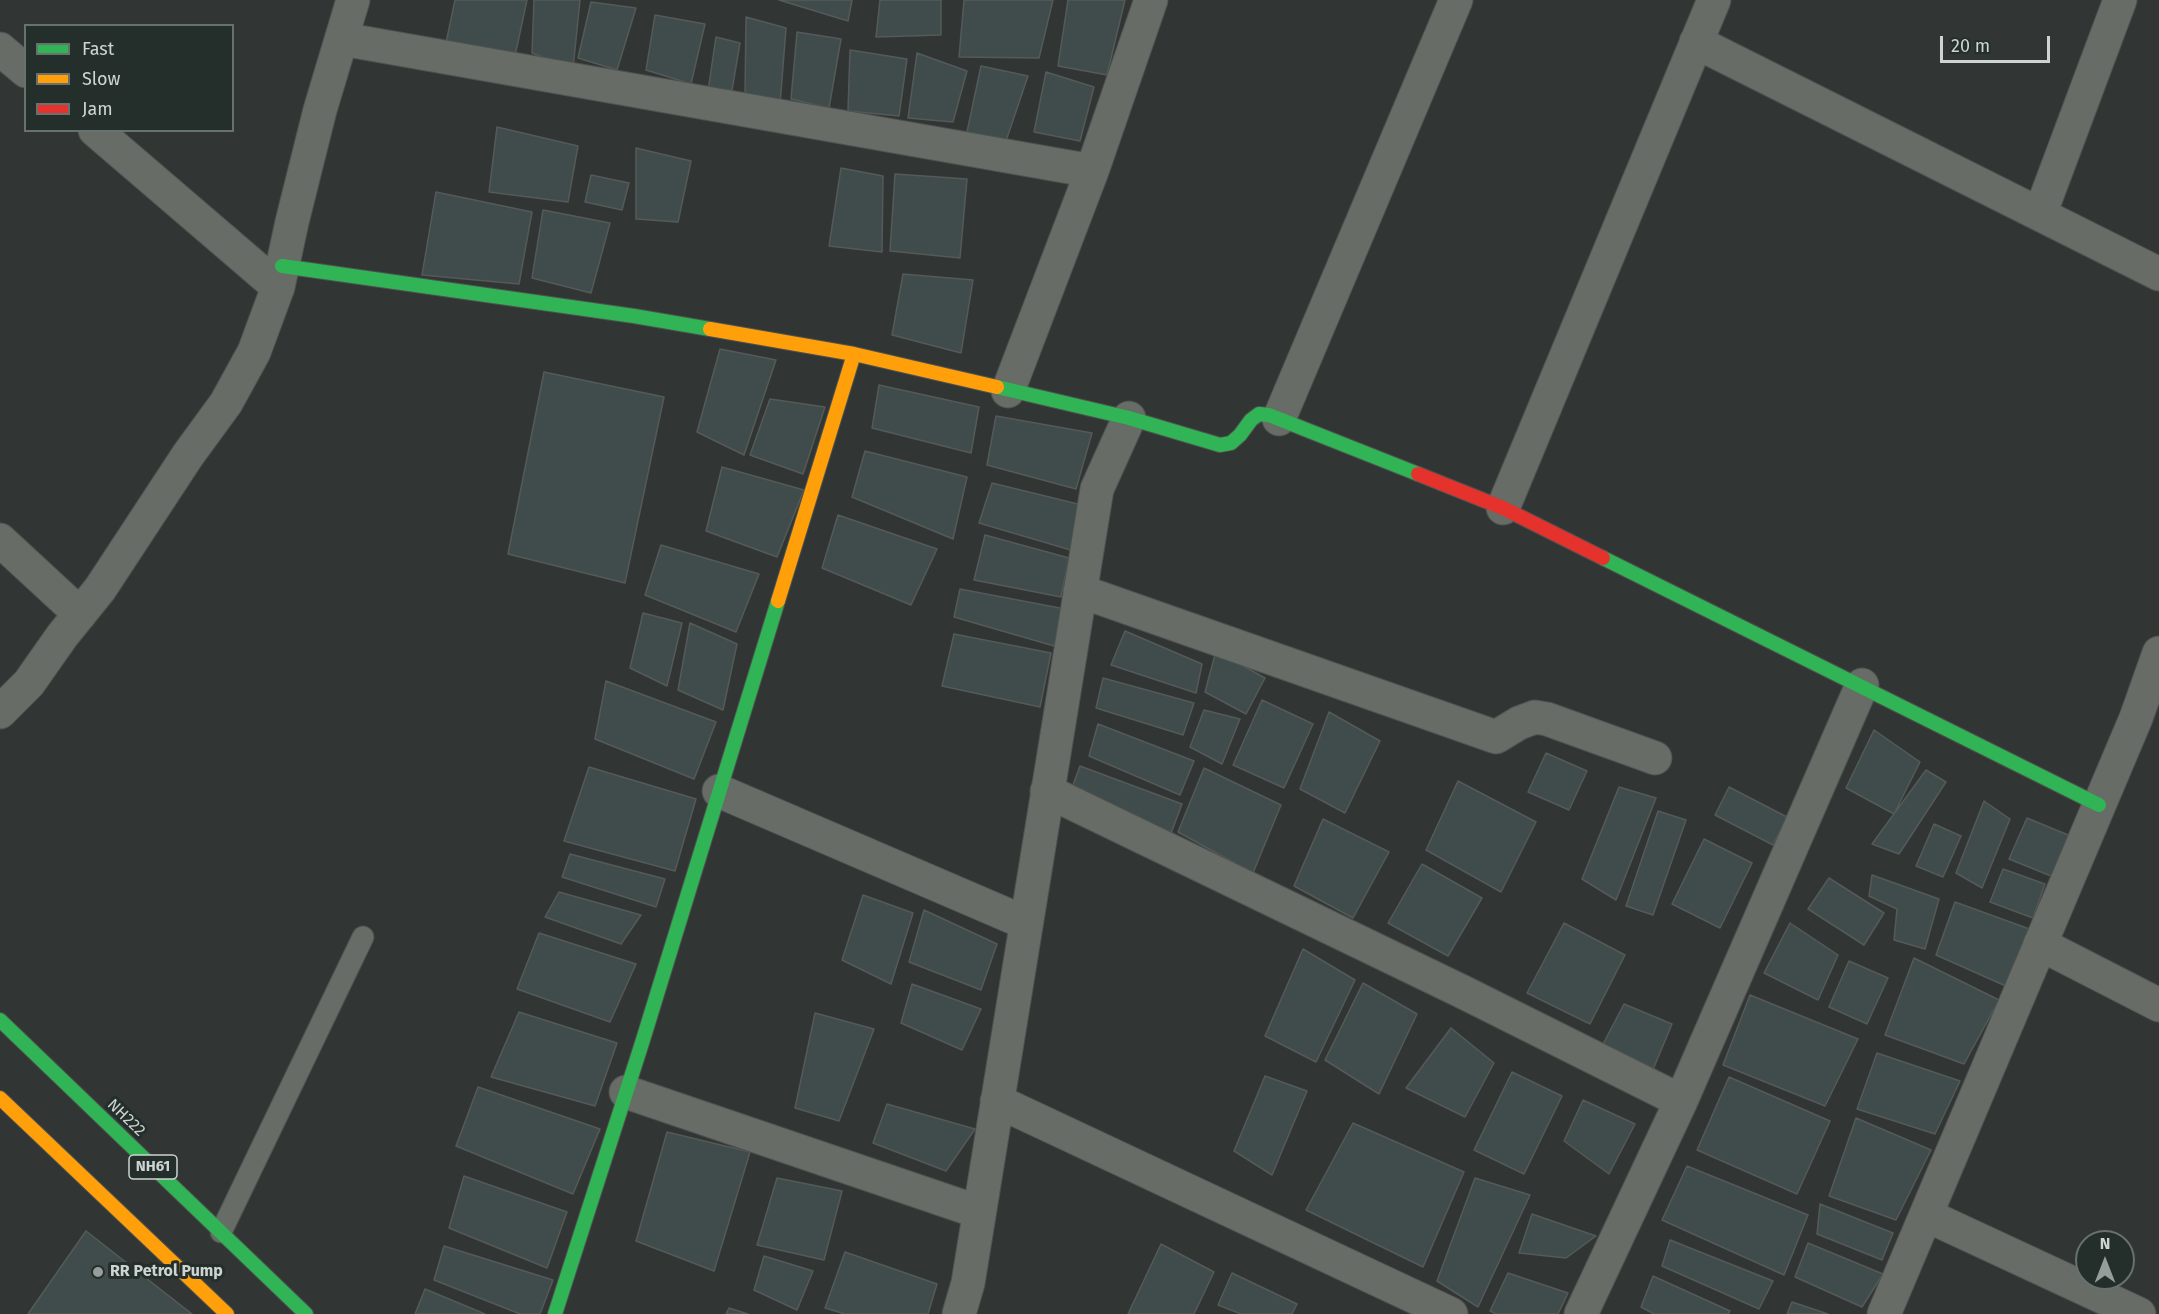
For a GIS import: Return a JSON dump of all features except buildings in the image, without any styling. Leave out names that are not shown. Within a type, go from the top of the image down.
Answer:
[{"type":"main road","points":[[280,276],[634,316],[854,354],[1129,418],[1220,444],[1231,443],[1259,414],[1269,415],[1503,508],[2099,805]]},
{"type":"main road","points":[[555,1314],[854,354]]},
{"type":"main road","name":"NH222","points":[[0,1020],[306,1314]]},
{"type":"main road","points":[[0,1098],[227,1314]]},
{"type":"street","points":[[0,712],[29,683],[100,590],[188,455],[226,403],[254,352],[280,276],[320,110],[353,0]]},
{"type":"street","points":[[1008,391],[1092,171],[1150,0]]},
{"type":"street","points":[[1279,419],[1456,0]]},
{"type":"street","points":[[1503,508],[1714,0]]},
{"type":"street","points":[[2040,214],[2121,0]]},
{"type":"street","points":[[342,39],[1092,171]]},
{"type":"street","points":[[1696,42],[2159,274]]},
{"type":"street","points":[[0,49],[24,69]]},
{"type":"street","points":[[98,132],[280,276]]},
{"type":"street","points":[[958,1314],[968,1283],[980,1212],[1097,489],[1129,418]]},
{"type":"street","points":[[0,540],[80,614]]},
{"type":"street","points":[[1080,591],[1496,738],[1519,723],[1535,717],[1547,719],[1655,758]]},
{"type":"street","points":[[1884,1314],[2099,805],[2147,724],[2159,653]]},
{"type":"street","points":[[1581,1314],[1681,1101],[1862,685]]},
{"type":"street","points":[[719,792],[1026,922]]},
{"type":"street","points":[[1047,792],[1463,992],[1681,1101]]},
{"type":"street","points":[[2040,944],[2159,1005]]},
{"type":"street","points":[[626,1092],[980,1212]]},
{"type":"street","points":[[997,1101],[1452,1314]]},
{"type":"street","points":[[1926,1215],[2139,1314]]},
{"type":"lane","points":[[221,1233],[363,937]]},
{"type":"traffic: fast","points":[[282,266],[710,329]]},
{"type":"traffic: fast","points":[[997,387],[1129,418],[1220,445],[1231,443],[1259,414],[1269,415],[1418,474]]},
{"type":"traffic: fast","points":[[1603,558],[2099,805]]},
{"type":"traffic: fast","points":[[555,1314],[642,1043],[778,601]]},
{"type":"traffic: fast","points":[[0,1020],[306,1314]]},
{"type":"traffic: slow","points":[[710,329],[854,354],[997,387]]},
{"type":"traffic: slow","points":[[778,601],[854,354]]},
{"type":"traffic: slow","points":[[0,1098],[227,1314]]},
{"type":"traffic: jam","points":[[1418,474],[1503,508],[1603,558]]},
{"type":"place","name":"RR Petrol Pump","points":[[98,1272]]}]
